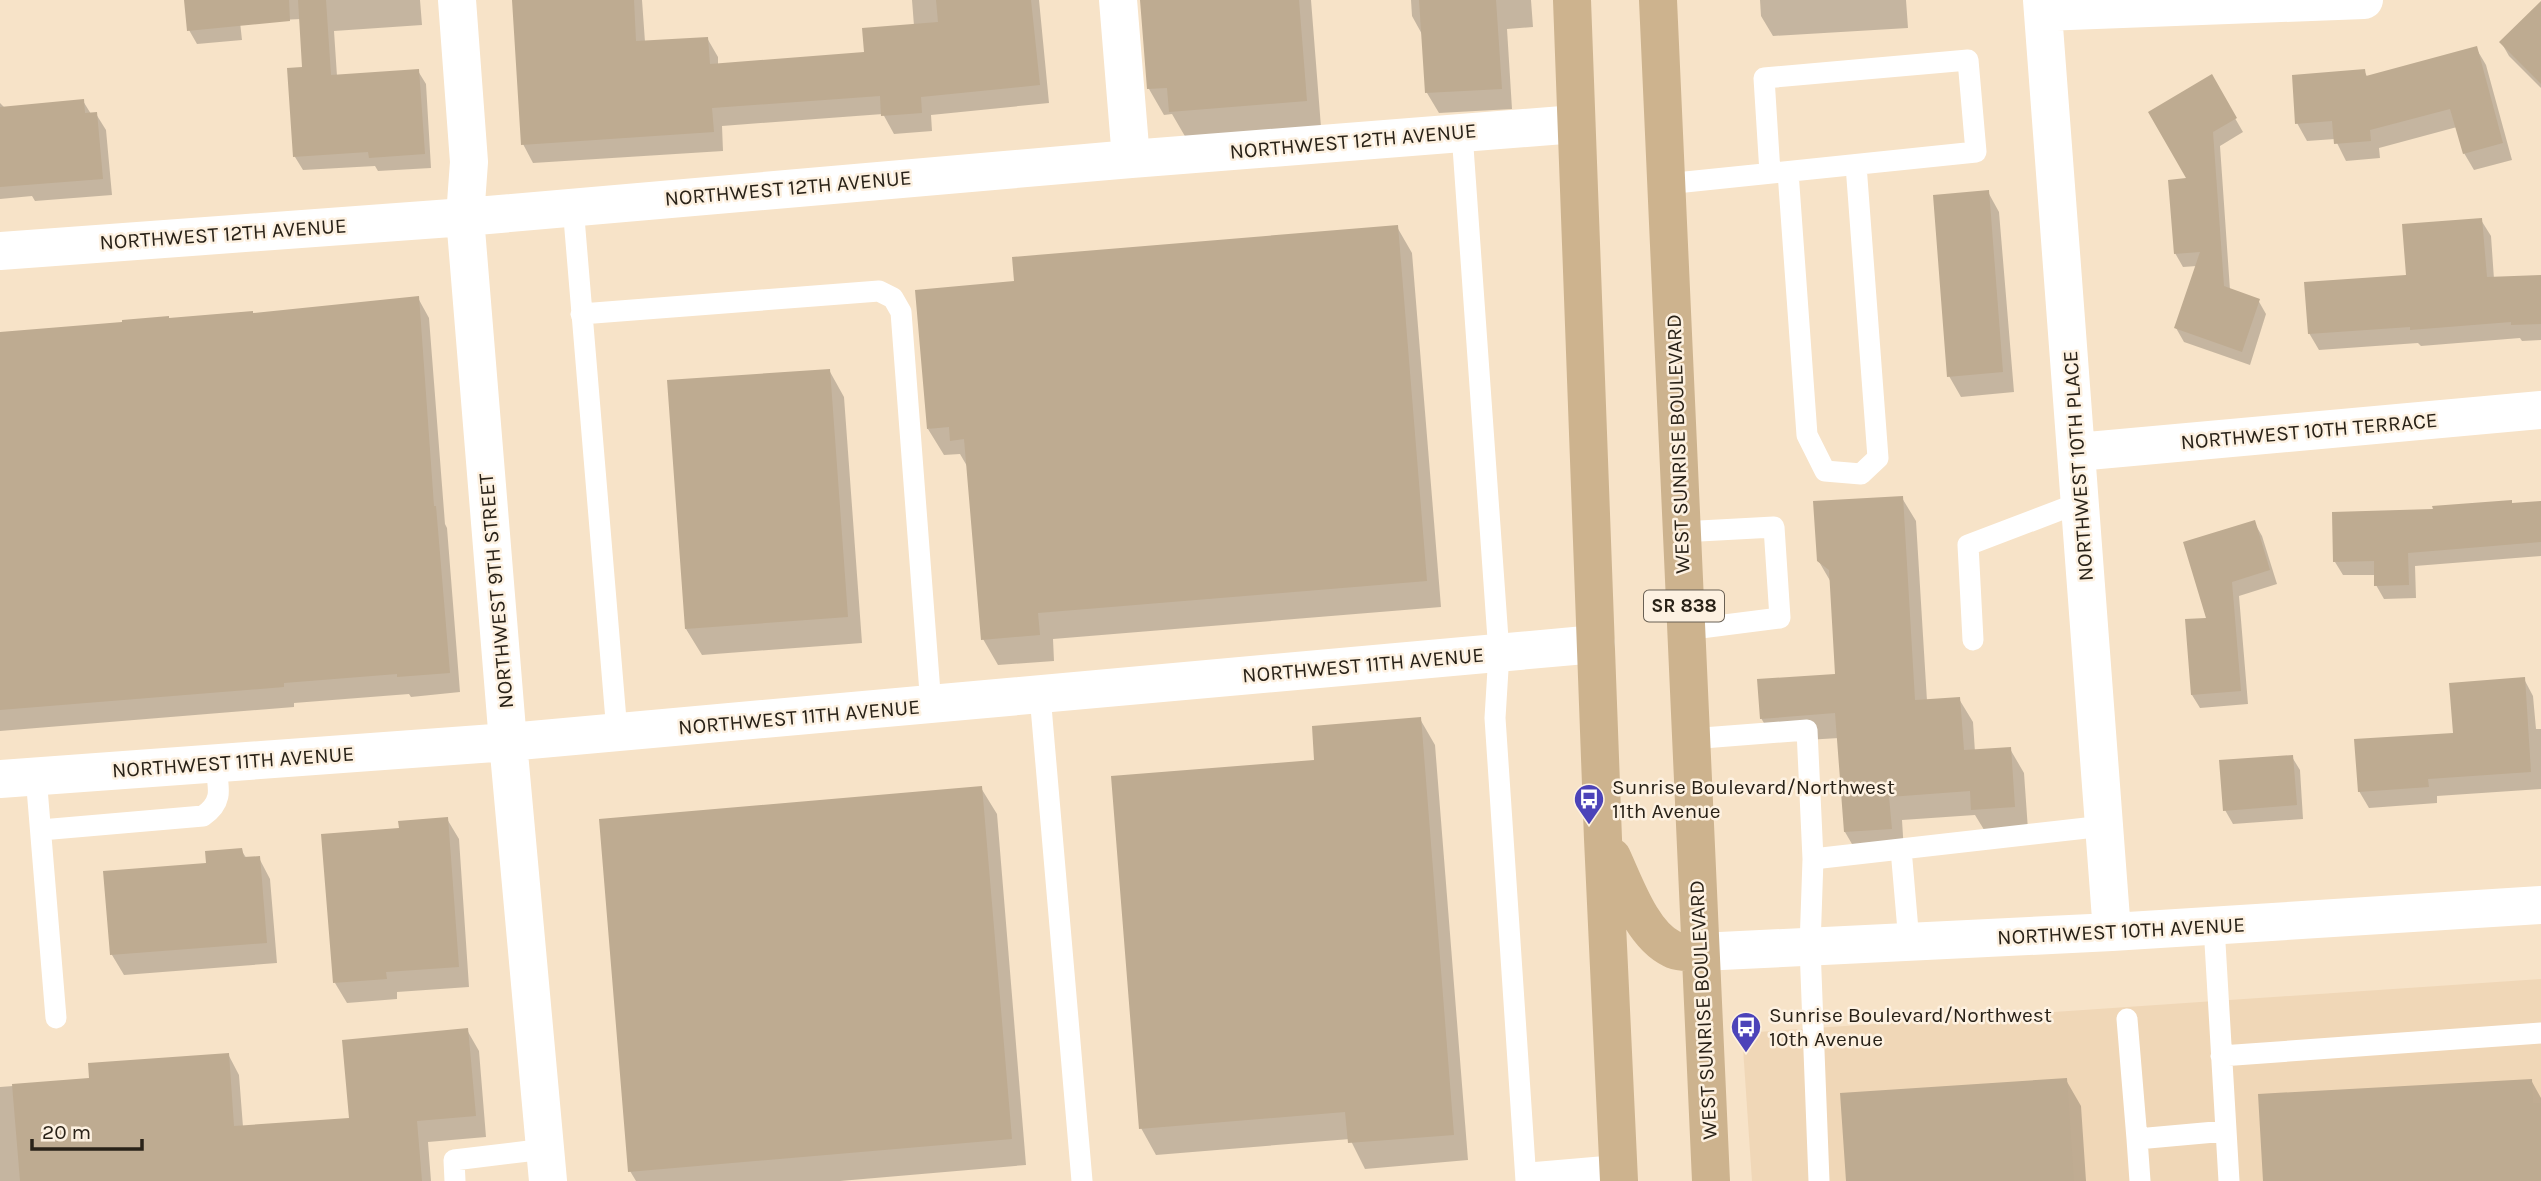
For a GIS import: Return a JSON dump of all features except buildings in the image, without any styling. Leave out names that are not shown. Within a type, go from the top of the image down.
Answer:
[{"type":"main road","points":[[1572,0],[1603,839],[1619,1177]]},
{"type":"main road","name":"WEST SUNRISE BOULEVARD","points":[[1658,0],[1711,1181]]},
{"type":"main road","points":[[1603,839],[1636,910],[1656,937],[1673,950],[1700,952]]},
{"type":"street","name":"NORTHWEST 9TH STREET","points":[[457,0],[469,162],[466,216],[508,742],[547,1165]]},
{"type":"street","points":[[1118,0],[1131,159]]},
{"type":"street","points":[[2042,6],[2364,0]]},
{"type":"street","name":"NORTHWEST 10TH PLACE","points":[[2042,6],[2112,932]]},
{"type":"street","name":"NORTHWEST 12TH AVENUE","points":[[0,251],[466,216],[1576,124]]},
{"type":"street","name":"NORTHWEST 10TH TERRACE","points":[[2077,452],[2541,410]]},
{"type":"street","name":"NORTHWEST 11TH AVENUE","points":[[18,777],[508,742],[1596,644]]},
{"type":"street","name":"NORTHWEST 10TH AVENUE","points":[[1700,952],[2112,932],[2541,905]]},
{"type":"street","points":[[1535,1181],[1619,1177]]},
{"type":"lane","points":[[1666,184],[1779,172],[1856,165],[1976,152],[1968,60],[1764,78],[1779,172],[1807,435],[1825,471],[1861,474],[1878,458],[1856,165]]},
{"type":"lane","points":[[1462,133],[1499,653],[1495,718],[1526,1181]]},
{"type":"lane","points":[[573,206],[617,732]]},
{"type":"lane","points":[[582,314],[879,291],[893,298],[901,312],[931,706]]},
{"type":"lane","points":[[1973,640],[1968,545],[2081,502]]},
{"type":"lane","points":[[1681,532],[1774,527],[1780,618],[1685,630]]},
{"type":"lane","points":[[1040,695],[1082,1181]]},
{"type":"lane","points":[[1690,739],[1807,730],[1813,859],[1810,947],[1819,1181]]},
{"type":"lane","points":[[41,830],[203,816],[214,809],[219,798],[215,763]]},
{"type":"lane","points":[[18,777],[41,830],[56,1018]]},
{"type":"lane","points":[[1813,859],[2105,827]]},
{"type":"lane","points":[[1901,849],[1909,942]]},
{"type":"lane","points":[[2214,926],[2229,1181]]},
{"type":"lane","points":[[2127,1019],[2140,1181]]},
{"type":"lane","points":[[2221,1056],[2541,1033]]},
{"type":"lane","points":[[2137,1139],[2226,1131]]},
{"type":"lane","points":[[456,1181],[454,1160],[547,1165]]},
{"type":"shaded area","points":[[2541,979],[2541,1181],[1752,1181],[1742,1033]]},
{"type":"place","name":"Sunrise Boulevard/Northwest 11th Avenue","points":[[1589,826]]},
{"type":"place","name":"Sunrise Boulevard/Northwest 10th Avenue","points":[[1746,1054]]}]
